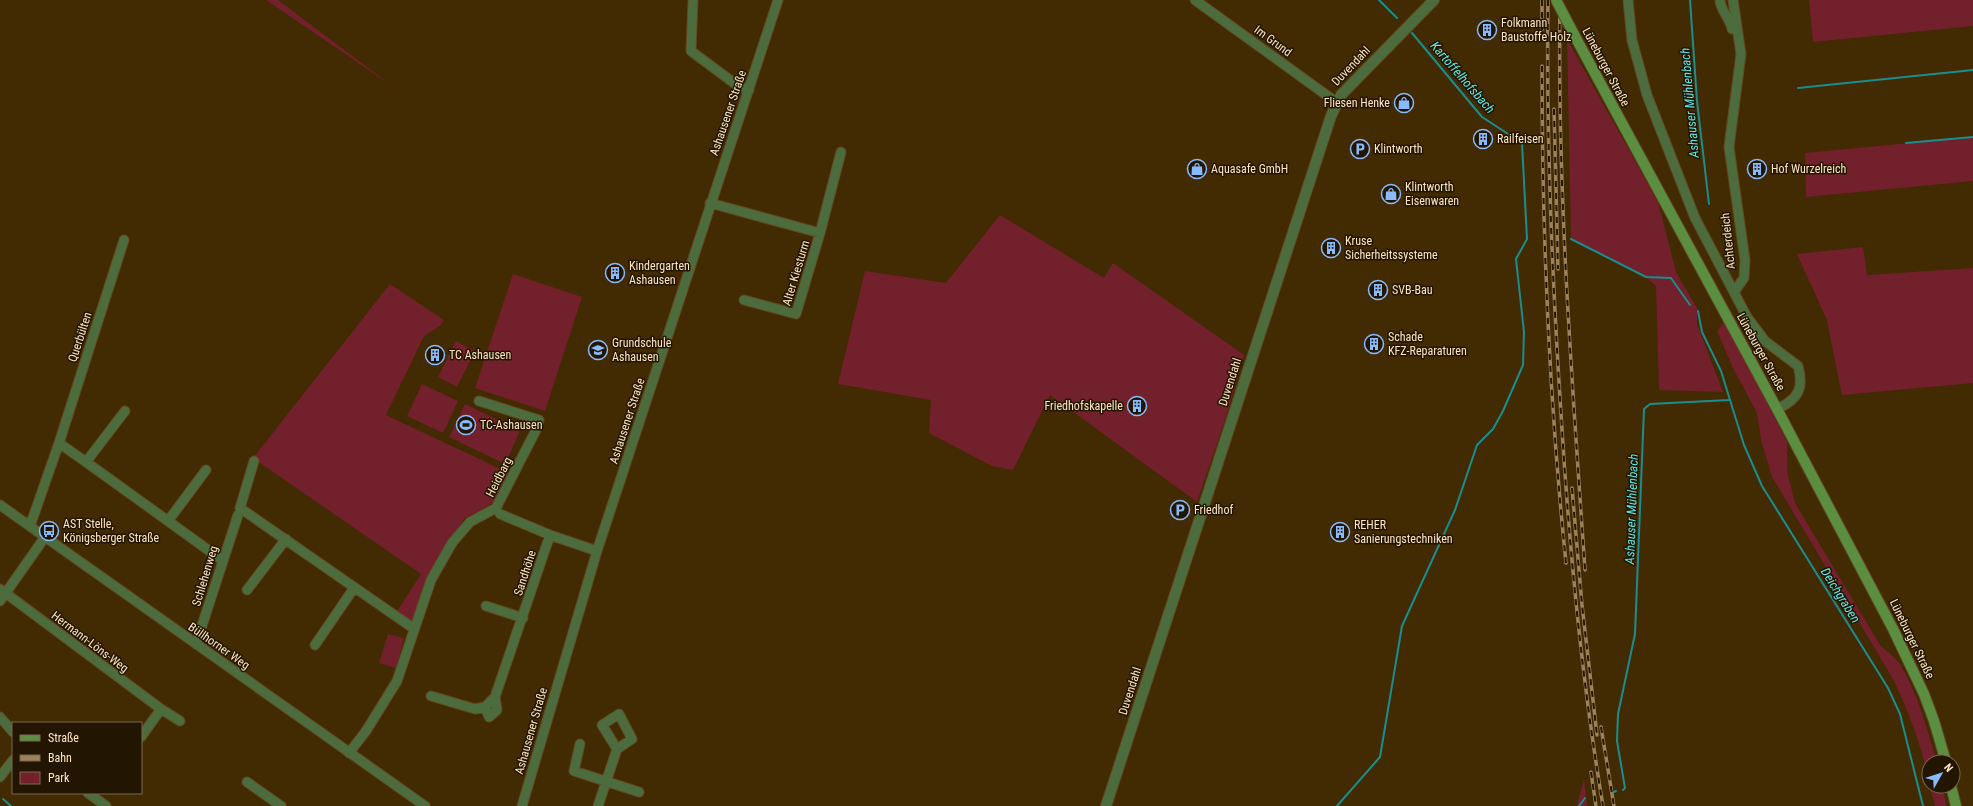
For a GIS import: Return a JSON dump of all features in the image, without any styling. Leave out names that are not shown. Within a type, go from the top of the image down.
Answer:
[{"type":"main road","name":"Lüneburger Straße","points":[[1556,0],[1777,409],[1893,629],[1912,667],[1934,721],[1944,754]]},
{"type":"main road","points":[[1953,794],[1956,806]]},
{"type":"street","name":"Ashausener Straße","points":[[522,806],[597,551],[710,202],[749,90],[778,0]]},
{"type":"street","name":"Im Grund","points":[[1195,0],[1336,102]]},
{"type":"street","name":"Duvendahl","points":[[1106,806],[1312,170],[1336,102],[1341,95],[1434,0]]},
{"type":"street","points":[[1628,0],[1632,40],[1648,95],[1695,218],[1747,317],[1765,341],[1798,366],[1801,385],[1796,395],[1777,409]]},
{"type":"street","name":"Achterdeich","points":[[1720,0],[1720,5],[1730,20],[1735,40],[1741,54]]},
{"type":"street","name":"Achterdeich","points":[[1733,0],[1741,54],[1729,147],[1745,260],[1744,278],[1734,292]]},
{"type":"street","points":[[692,1],[691,51],[738,86],[749,90]]},
{"type":"street","name":"Alter Kiesturm","points":[[744,300],[796,314],[820,233],[841,152]]},
{"type":"street","name":"Alter Kiesturm","points":[[710,202],[820,233]]},
{"type":"street","name":"Querbülten","points":[[30,526],[59,443],[124,240]]},
{"type":"street","name":"Heidbarg","points":[[349,753],[366,731],[397,681],[413,628],[431,580],[452,543],[470,522],[496,508],[539,420],[479,401]]},
{"type":"street","points":[[86,462],[125,411]]},
{"type":"street","points":[[59,443],[222,560]]},
{"type":"street","points":[[254,461],[240,508],[413,628]]},
{"type":"street","points":[[168,521],[206,470]]},
{"type":"street","name":"Büllhorner Weg","points":[[0,505],[425,806]]},
{"type":"street","points":[[500,514],[550,535],[597,551]]},
{"type":"street","name":"Schlehenweg","points":[[196,644],[222,560],[238,515]]},
{"type":"street","name":"Sandhöhe","points":[[431,696],[475,709],[484,707],[495,696],[550,535]]},
{"type":"street","points":[[2,594],[45,537]]},
{"type":"street","points":[[247,590],[286,539]]},
{"type":"street","points":[[315,645],[354,588]]},
{"type":"street","name":"Hermann-Löns-Weg","points":[[2,594],[161,709],[180,721]]},
{"type":"street","points":[[486,606],[522,618]]},
{"type":"street","points":[[142,735],[161,709]]},
{"type":"street","points":[[0,717],[12,731]]},
{"type":"street","points":[[580,744],[574,771],[639,792]]},
{"type":"street","points":[[598,806],[617,749]]},
{"type":"street","points":[[0,777],[12,761]]},
{"type":"street","points":[[247,782],[281,806]]},
{"type":"street","points":[[98,796],[106,806]]},
{"type":"green space","points":[[266,0],[278,0],[392,86]]},
{"type":"green space","points":[[1809,0],[1973,0],[1973,26],[1813,42]]},
{"type":"green space","points":[[1567,39],[1658,202],[1676,272],[1697,308],[1697,324],[1723,392],[1659,390],[1656,286],[1646,277],[1571,239]]},
{"type":"green space","points":[[1973,137],[1973,181],[1806,197],[1805,153]]},
{"type":"green space","points":[[1000,215],[1104,278],[1113,263],[1244,355],[1226,417],[1197,502],[1050,395],[1013,470],[992,466],[929,433],[931,400],[838,384],[865,271],[946,283]]},
{"type":"green space","points":[[1863,247],[1867,275],[1973,268],[1973,383],[1842,395],[1827,320],[1797,254]]},
{"type":"green space","points":[[513,274],[582,297],[545,411],[475,388]]},
{"type":"green space","points":[[390,284],[444,320],[440,326],[424,336],[386,415],[509,473],[494,502],[464,519],[429,579],[413,621],[411,622],[396,613],[421,574],[253,458]]},
{"type":"green space","points":[[1725,321],[1787,442],[1787,471],[1795,503],[1880,645],[1900,664],[1912,687],[1922,712],[1935,754],[1922,754],[1914,729],[1893,679],[1772,477],[1761,440],[1757,413],[1734,370],[1717,331]]},
{"type":"green space","points":[[456,341],[475,351],[457,387],[438,377]]},
{"type":"green space","points":[[422,384],[458,401],[443,433],[407,416]]},
{"type":"green space","points":[[465,404],[520,431],[505,464],[449,437]]},
{"type":"green space","points":[[388,634],[404,638],[396,668],[379,663]]},
{"type":"green space","points":[[1584,779],[1587,806],[1576,806],[1577,805]]},
{"type":"green space","points":[[1932,794],[1944,794],[1946,806],[1935,806]]},
{"type":"waterway","name":"Kartoffelhofsbach","points":[[1379,0],[1397,18]]},
{"type":"waterway","name":"Ashauser Mühlenbach","points":[[1690,0],[1697,101],[1709,204]]},
{"type":"waterway","points":[[1337,806],[1380,757],[1402,626],[1455,510],[1477,445],[1493,429],[1503,411],[1523,365],[1524,332],[1516,259],[1527,239],[1522,143],[1482,117],[1412,33]]},
{"type":"waterway","points":[[1798,88],[1973,70]]},
{"type":"waterway","points":[[1906,143],[1973,137]]},
{"type":"waterway","name":"Kartoffelhofsbach","points":[[1571,239],[1646,277],[1671,278],[1690,305]]},
{"type":"waterway","name":"Deichgraben","points":[[1698,311],[1702,332],[1721,371],[1744,445],[1762,486],[1888,688],[1900,714],[1923,806]]},
{"type":"waterway","name":"Ashauser Mühlenbach","points":[[1623,790],[1625,788],[1617,741],[1618,714],[1635,634],[1644,409],[1650,404],[1729,400]]},
{"type":"waterway","name":"Ashauser Mühlenbach","points":[[1579,806],[1585,798]]},
{"type":"waterway","name":"Ashauser Mühlenbach","points":[[3,799],[11,806]]},
{"type":"railway","points":[[1542,0],[1542,30]]},
{"type":"railway","points":[[1548,0],[1550,207],[1564,463],[1582,659],[1603,806]]},
{"type":"railway","points":[[1560,0],[1561,142],[1566,285],[1585,570]]},
{"type":"railway","points":[[1542,66],[1545,253],[1555,439],[1566,563]]},
{"type":"railway","points":[[1554,109],[1558,269]]},
{"type":"railway","points":[[1572,488],[1582,605],[1597,735]]},
{"type":"railway","points":[[1601,727],[1614,806]]},
{"type":"railway","points":[[1591,772],[1596,806]]},
{"type":"place","name":"Folkmann Baustoffe Holz","points":[[1487,30]]},
{"type":"place","name":"Fliesen Henke","points":[[1404,103]]},
{"type":"place","name":"Railfeisen","points":[[1483,139]]},
{"type":"place","name":"Klintworth","points":[[1360,149]]},
{"type":"place","name":"Aquasafe GmbH","points":[[1197,169]]},
{"type":"place","name":"Hof Wurzelreich","points":[[1757,169]]},
{"type":"place","name":"Klintworth Eisenwaren","points":[[1391,194]]},
{"type":"place","name":"Kruse Sicherheitssysteme","points":[[1331,248]]},
{"type":"place","name":"Kindergarten Ashausen","points":[[615,273]]},
{"type":"place","name":"SVB-Bau","points":[[1378,290]]},
{"type":"place","name":"Schade KFZ-Reparaturen","points":[[1374,344]]},
{"type":"place","name":"Grundschule Ashausen","points":[[598,350]]},
{"type":"place","name":"TC Ashausen","points":[[435,355]]},
{"type":"place","name":"Friedhofskapelle","points":[[1137,406]]},
{"type":"place","name":"TC-Ashausen","points":[[466,425]]},
{"type":"place","name":"Friedhof","points":[[1180,510]]},
{"type":"place","name":"AST Stelle, Königsberger Straße","points":[[49,531]]},
{"type":"place","name":"REHER Sanierungstechniken","points":[[1340,532]]}]
